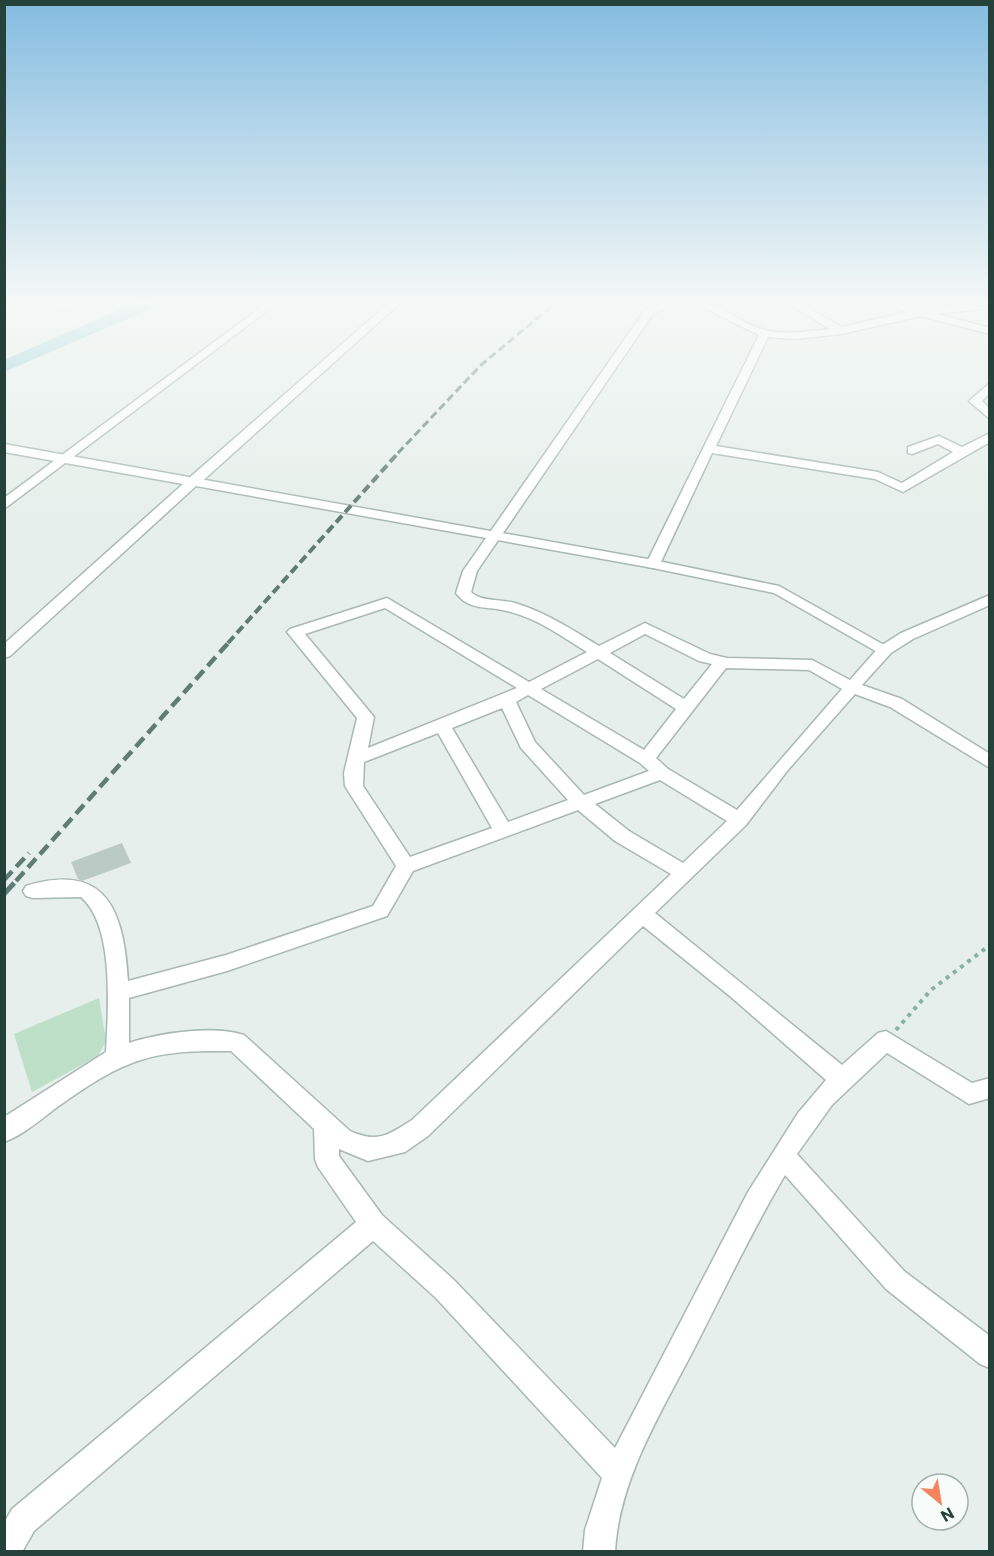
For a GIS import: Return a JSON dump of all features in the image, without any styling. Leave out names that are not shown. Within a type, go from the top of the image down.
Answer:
[{"type":"street","points":[[4,505],[177,375]]},
{"type":"street","points":[[4,653],[314,375]]},
{"type":"street","points":[[606,375],[470,571],[463,593],[471,600],[508,606],[542,617],[597,654],[686,708]]},
{"type":"street","points":[[653,564],[744,375]]},
{"type":"street","points":[[990,386],[975,400],[990,416]]},
{"type":"street","points":[[708,449],[878,476],[903,488],[923,473],[990,437]]},
{"type":"street","points":[[912,450],[939,440],[963,452]]},
{"type":"street","points":[[4,448],[653,564],[779,590],[885,650]]},
{"type":"street","points":[[4,1131],[117,1058],[145,1048],[197,1041],[236,1042],[341,1139],[368,1150],[396,1144],[420,1128],[739,820],[885,650],[907,636],[990,599]]},
{"type":"street","points":[[406,866],[354,786],[352,773],[366,717],[295,632],[387,603],[646,759],[662,773],[739,820]]},
{"type":"street","points":[[356,759],[507,700],[645,628],[705,658],[722,662],[812,665],[851,687],[896,703],[990,762]]},
{"type":"street","points":[[646,759],[722,662]]},
{"type":"street","points":[[507,700],[527,744],[580,802],[622,836],[683,872]]},
{"type":"street","points":[[442,725],[503,830]]},
{"type":"street","points":[[117,993],[227,963],[380,911],[406,866],[662,773]]},
{"type":"street","points":[[33,891],[69,889],[88,892],[103,906],[109,922],[117,993],[117,1058]]},
{"type":"street","points":[[641,913],[740,991],[842,1079]]},
{"type":"street","points":[[598,1543],[619,1474],[640,1427],[754,1205],[806,1120],[842,1079],[886,1040],[969,1094],[990,1088]]},
{"type":"street","points":[[326,1124],[327,1159],[373,1224],[445,1289],[619,1474]]},
{"type":"street","points":[[784,1157],[895,1280],[990,1354]]},
{"type":"street","points":[[5,1551],[23,1520],[373,1224]]},
{"type":"path","points":[[886,1040],[931,990],[990,945]]},
{"type":"green space","points":[[99,998],[106,1041],[98,1056],[32,1092],[14,1034]]},
{"type":"building","points":[[122,843],[131,863],[82,881],[78,879],[71,862]]},
{"type":"railway","points":[[398,453],[472,375]]},
{"type":"railway","points":[[228,643],[399,452]]},
{"type":"railway","points":[[16,881],[230,641]]},
{"type":"railway","points":[[4,880],[29,853]]},
{"type":"railway","points":[[4,894],[17,880]]}]
